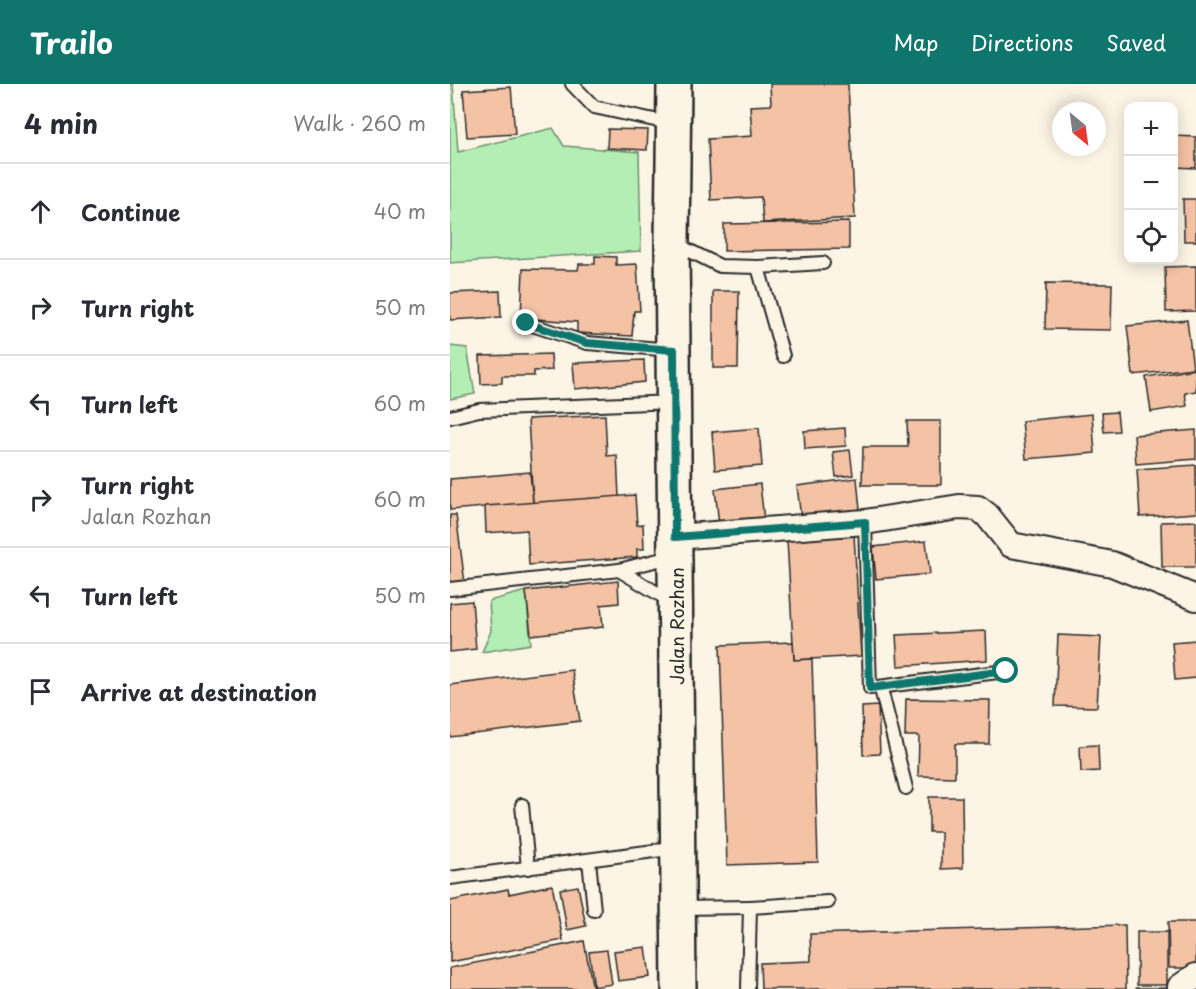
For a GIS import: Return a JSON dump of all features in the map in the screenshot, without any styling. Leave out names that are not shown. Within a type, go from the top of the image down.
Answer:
[{"type":"main road","name":"Jalan Rozhan","points":[[674,84],[672,242],[679,989]]},
{"type":"street","points":[[675,547],[959,507],[978,508],[987,515],[1011,545],[1112,564],[1196,598]]},
{"type":"lane","points":[[572,84],[594,107],[674,124]]},
{"type":"lane","points":[[672,242],[720,266],[758,267],[823,263]]},
{"type":"lane","points":[[758,267],[783,356]]},
{"type":"lane","points":[[526,323],[587,343],[674,350]]},
{"type":"lane","points":[[450,417],[479,410],[674,402]]},
{"type":"lane","points":[[865,522],[869,686],[873,690],[1006,671]]},
{"type":"lane","points":[[450,589],[619,570],[675,547]]},
{"type":"lane","points":[[619,570],[676,604]]},
{"type":"lane","points":[[881,689],[906,788]]},
{"type":"lane","points":[[522,805],[528,868]]},
{"type":"lane","points":[[450,878],[678,848]]},
{"type":"lane","points":[[590,860],[594,910]]},
{"type":"lane","points":[[678,908],[750,907],[828,902]]},
{"type":"lane","points":[[748,989],[750,907]]},
{"type":"green space","points":[[450,84],[453,84],[458,152],[553,128],[564,146],[639,152],[641,251],[450,263]]},
{"type":"green space","points":[[450,346],[467,348],[475,394],[450,399]]},
{"type":"green space","points":[[526,591],[531,644],[482,652],[491,631],[489,601]]},
{"type":"building","points":[[770,84],[848,84],[855,218],[763,223],[761,197],[711,200],[708,139],[752,136],[750,106],[771,105]]},
{"type":"building","points":[[511,87],[515,134],[467,137],[463,90]]},
{"type":"building","points":[[608,129],[648,130],[647,150],[607,148]]},
{"type":"building","points":[[1178,136],[1196,137],[1196,168],[1178,167]]},
{"type":"building","points":[[1183,199],[1196,199],[1196,241],[1184,241]]},
{"type":"building","points":[[849,222],[849,249],[724,251],[724,224]]},
{"type":"building","points":[[595,256],[616,257],[616,265],[637,264],[640,311],[634,311],[632,336],[577,333],[577,322],[521,318],[523,269],[578,270],[579,264],[595,264]]},
{"type":"building","points":[[1196,266],[1196,311],[1166,312],[1165,267]]},
{"type":"building","points":[[1046,283],[1112,284],[1111,330],[1045,329]]},
{"type":"building","points":[[500,291],[501,317],[450,320],[450,293]]},
{"type":"building","points":[[713,291],[739,291],[738,368],[713,368]]},
{"type":"building","points":[[1187,320],[1193,368],[1133,375],[1127,326]]},
{"type":"building","points":[[551,354],[552,370],[534,371],[534,376],[502,376],[502,383],[481,384],[480,356]]},
{"type":"building","points":[[644,360],[645,382],[575,389],[573,363]]},
{"type":"building","points":[[1196,369],[1196,391],[1185,393],[1187,406],[1151,412],[1146,377]]},
{"type":"building","points":[[1117,412],[1119,431],[1104,432],[1102,413]]},
{"type":"building","points":[[1092,414],[1095,453],[1026,459],[1022,421]]},
{"type":"building","points":[[605,415],[607,456],[617,455],[619,497],[533,503],[528,419]]},
{"type":"building","points":[[907,421],[941,421],[941,485],[862,485],[863,447],[908,447]]},
{"type":"building","points":[[759,428],[762,466],[715,470],[712,432]]},
{"type":"building","points":[[845,428],[846,446],[805,449],[804,431]]},
{"type":"building","points":[[1196,430],[1196,459],[1136,464],[1134,435]]},
{"type":"building","points":[[850,450],[853,475],[836,477],[833,452]]},
{"type":"building","points":[[1196,465],[1196,513],[1140,517],[1137,469]]},
{"type":"building","points":[[530,472],[533,503],[450,510],[450,479]]},
{"type":"building","points":[[857,478],[860,510],[801,518],[797,486]]},
{"type":"building","points":[[760,484],[764,520],[719,525],[715,489]]},
{"type":"building","points":[[635,495],[637,525],[643,524],[644,549],[637,549],[637,557],[529,565],[527,530],[486,533],[485,506]]},
{"type":"building","points":[[450,515],[456,515],[465,583],[450,585]]},
{"type":"building","points":[[1196,521],[1196,567],[1162,567],[1161,522]]},
{"type":"building","points":[[854,535],[861,656],[794,660],[787,540]]},
{"type":"building","points":[[926,541],[930,574],[876,579],[873,547]]},
{"type":"building","points":[[618,581],[619,603],[601,605],[603,627],[531,635],[526,591]]},
{"type":"building","points":[[472,601],[476,649],[450,652],[450,603]]},
{"type":"building","points":[[986,631],[987,660],[898,666],[896,635]]},
{"type":"building","points":[[1058,635],[1101,637],[1097,707],[1055,706]]},
{"type":"building","points":[[1196,640],[1196,678],[1175,680],[1172,642]]},
{"type":"building","points":[[793,642],[794,660],[812,659],[818,862],[727,865],[720,645]]},
{"type":"building","points":[[572,670],[580,721],[450,737],[450,685]]},
{"type":"building","points":[[906,699],[990,700],[989,744],[955,744],[955,777],[918,776],[919,736],[905,736]]},
{"type":"building","points":[[878,706],[880,754],[863,755],[862,707]]},
{"type":"building","points":[[1098,745],[1099,771],[1081,772],[1080,746]]},
{"type":"building","points":[[929,797],[962,797],[963,868],[941,869],[941,832],[929,832]]},
{"type":"building","points":[[552,885],[563,940],[450,962],[450,901],[508,889],[509,894]]},
{"type":"building","points":[[578,886],[586,926],[567,930],[560,889]]},
{"type":"building","points":[[1168,922],[1196,922],[1196,968],[1169,968]]},
{"type":"building","points":[[1125,925],[1126,989],[761,989],[760,963],[811,961],[810,934]]},
{"type":"building","points":[[1137,932],[1167,932],[1167,985],[1137,985]]},
{"type":"building","points":[[584,941],[593,989],[450,989],[450,968]]},
{"type":"building","points":[[646,947],[650,977],[618,981],[614,951]]},
{"type":"building","points":[[607,950],[612,984],[594,987],[589,952]]},
{"type":"building","points":[[1167,988],[1167,989],[1136,989]]},
{"type":"route","points":[[526,323],[587,343],[674,350],[675,537],[865,522],[870,688],[873,690],[1006,671]]}]
